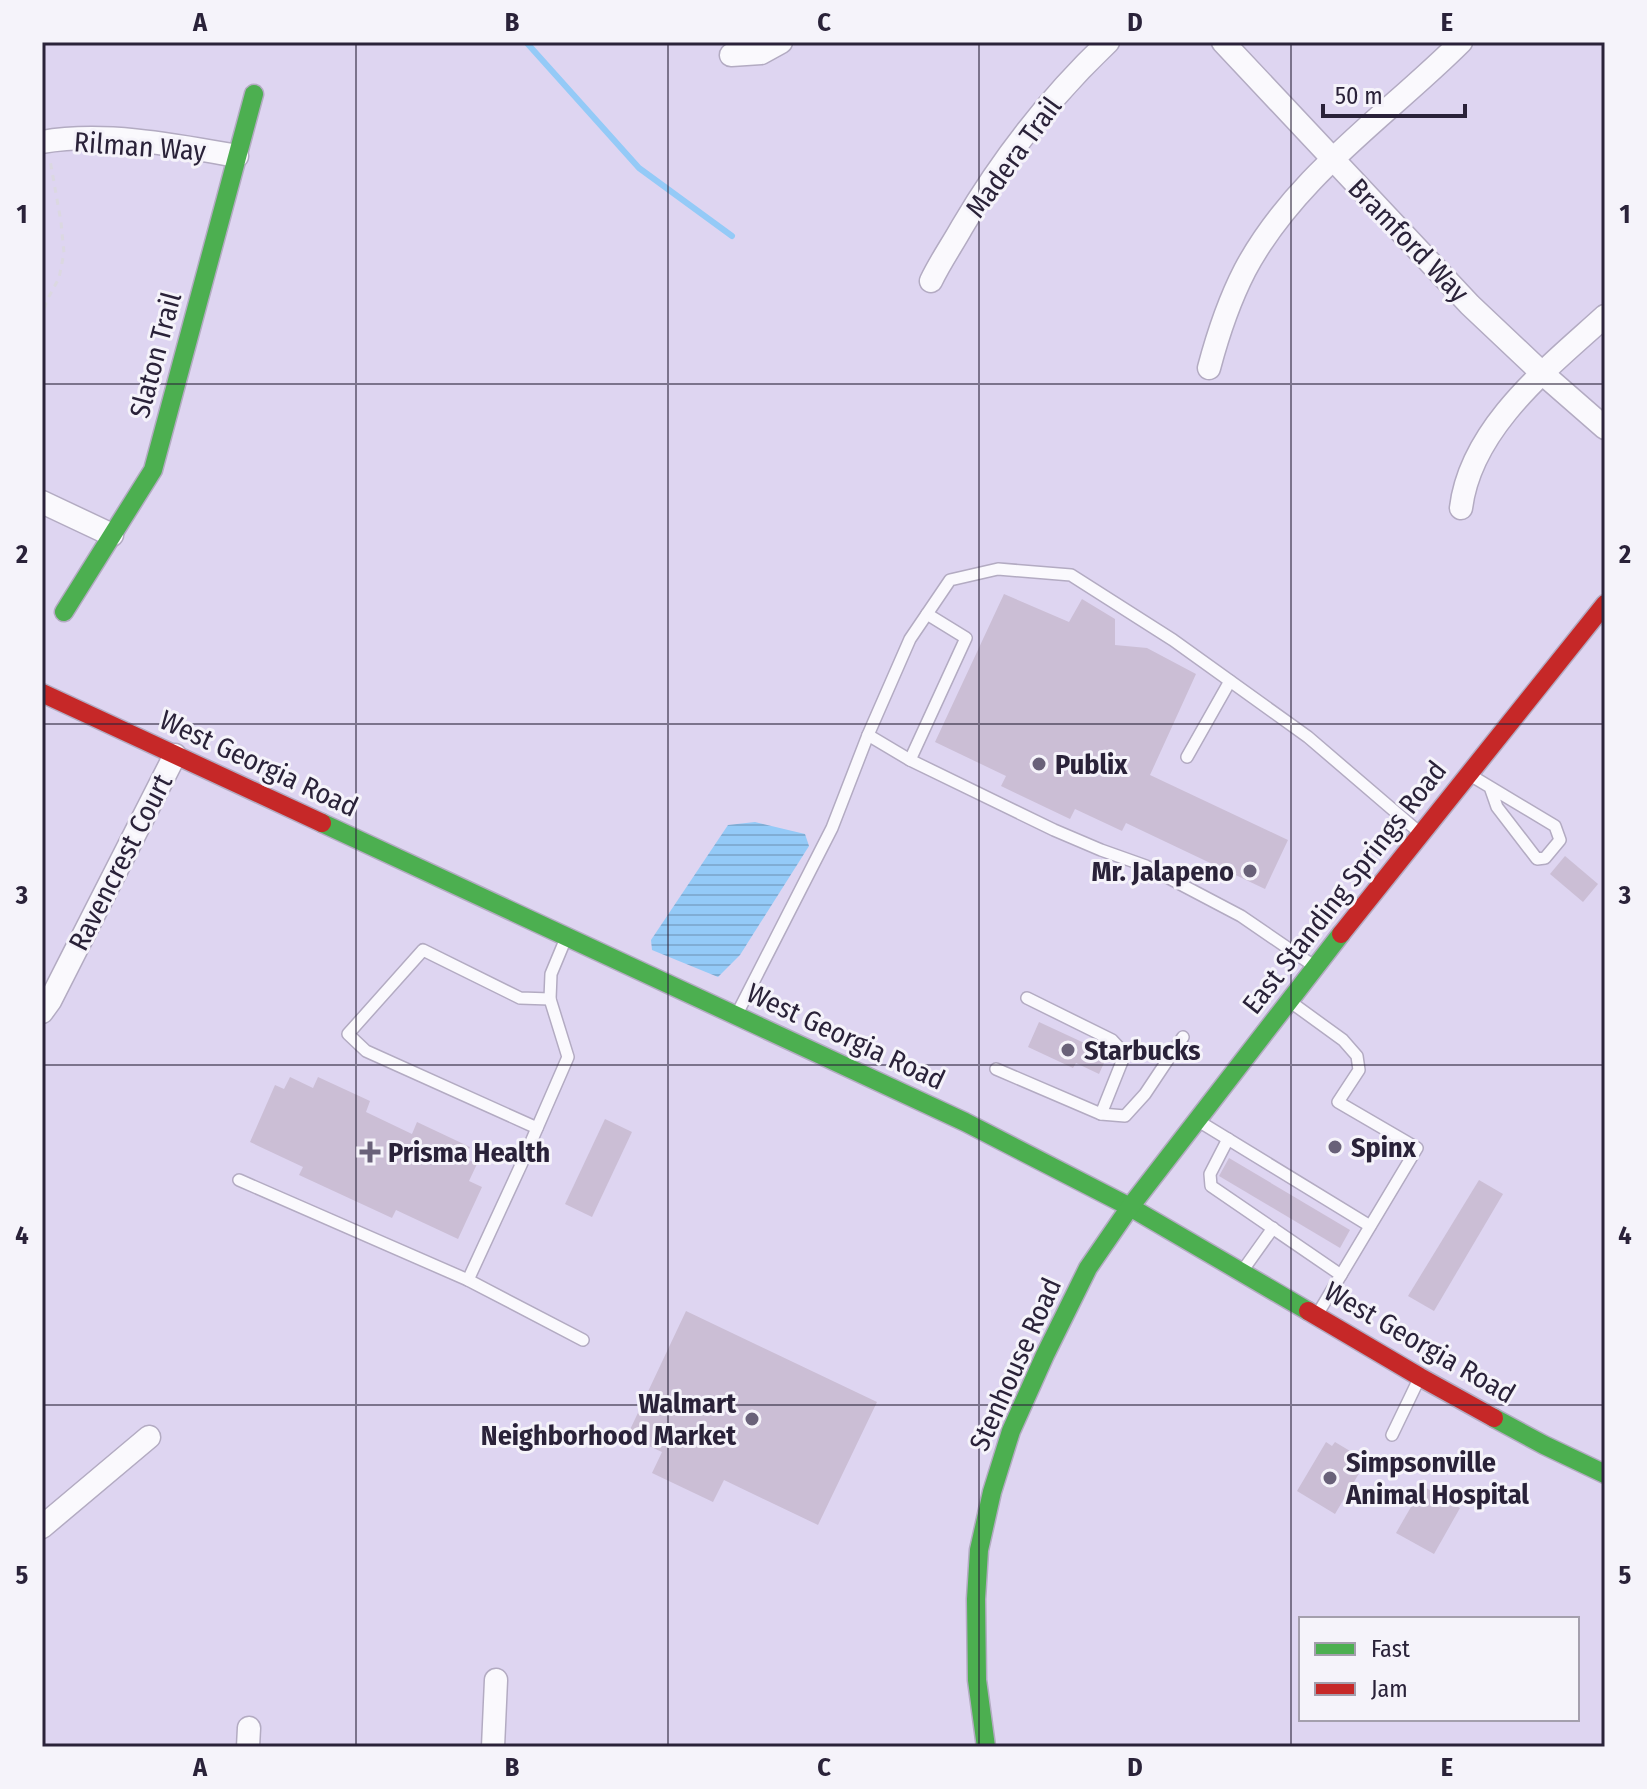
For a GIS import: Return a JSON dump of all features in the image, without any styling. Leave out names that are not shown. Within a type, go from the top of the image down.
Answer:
[{"type":"street","points":[[731,55],[761,53],[781,42]]},
{"type":"street","name":"Madera Trail","points":[[931,281],[985,188],[1010,153],[1034,121],[1108,42]]},
{"type":"street","name":"Bramford Way","points":[[1223,42],[1461,295],[1605,428]]},
{"type":"street","points":[[1209,368],[1219,331],[1247,267],[1274,225],[1307,185],[1461,42]]},
{"type":"street","name":"Slaton Trail","points":[[64,612],[153,470],[254,94]]},
{"type":"street","name":"Rilman Way","points":[[44,141],[93,139],[160,142],[237,156]]},
{"type":"street","points":[[1461,508],[1470,471],[1483,445],[1527,387],[1605,316]]},
{"type":"street","points":[[42,502],[112,535]]},
{"type":"street","name":"East Standing Springs Road","points":[[1130,1207],[1315,966],[1605,604]]},
{"type":"street","name":"West Georgia Road","points":[[42,693],[965,1122],[1130,1207],[1420,1377],[1544,1445],[1605,1474]]},
{"type":"street","name":"Ravencrest Court","points":[[42,1012],[175,755]]},
{"type":"street","name":"Stenhouse Road","points":[[986,1747],[977,1680],[976,1599],[979,1550],[992,1492],[1011,1431],[1045,1355],[1088,1268],[1130,1207]]},
{"type":"street","points":[[42,1527],[149,1437]]},
{"type":"street","points":[[493,1747],[496,1680]]},
{"type":"lane","points":[[736,1016],[832,828],[910,639],[950,580],[998,569],[1071,575],[1173,640],[1308,737],[1420,833]]},
{"type":"lane","points":[[910,760],[966,638],[927,614]]},
{"type":"lane","points":[[1187,757],[1230,681]]},
{"type":"lane","points":[[868,735],[910,760],[1054,830],[1146,866],[1241,916],[1315,966]]},
{"type":"lane","points":[[1469,775],[1490,787],[1555,826],[1560,840],[1545,858],[1537,859],[1505,818],[1497,807],[1490,787]]},
{"type":"lane","points":[[468,1280],[568,1057],[550,999],[551,974],[566,937]]},
{"type":"lane","points":[[537,1128],[366,1051],[348,1034],[423,950],[520,998],[550,999]]},
{"type":"lane","points":[[1027,998],[1112,1040],[1125,1054],[1101,1114]]},
{"type":"lane","points":[[1289,1001],[1343,1040],[1357,1056],[1359,1070],[1338,1102],[1417,1148],[1317,1315]]},
{"type":"lane","points":[[996,1069],[1101,1114],[1125,1116],[1145,1094],[1183,1037]]},
{"type":"lane","points":[[1196,1120],[1370,1226]]},
{"type":"lane","points":[[1228,1139],[1210,1174],[1211,1186],[1341,1275]]},
{"type":"lane","points":[[239,1180],[468,1280],[583,1340]]},
{"type":"lane","points":[[1242,1271],[1273,1228]]},
{"type":"lane","points":[[1392,1435],[1420,1377]]},
{"type":"path","points":[[42,320],[46,302],[59,278],[64,253],[61,222],[44,141]]},
{"type":"water","points":[[755,822],[805,834],[809,846],[740,955],[718,977],[652,950],[651,940],[728,825]]},
{"type":"building","points":[[1004,594],[1069,622],[1082,599],[1115,619],[1115,645],[1147,648],[1196,674],[1150,775],[1288,840],[1265,889],[1126,823],[1122,831],[1075,809],[1070,819],[1001,786],[1006,776],[935,742]]},
{"type":"building","points":[[1565,856],[1598,884],[1583,902],[1550,874]]},
{"type":"building","name":"Starbucks","points":[[1039,1022],[1108,1054],[1099,1074],[1076,1063],[1073,1068],[1028,1047]]},
{"type":"building","name":"Prisma Health","points":[[290,1077],[313,1088],[318,1077],[370,1101],[366,1112],[412,1134],[417,1122],[470,1147],[465,1158],[477,1164],[469,1181],[482,1187],[458,1239],[396,1210],[392,1218],[299,1175],[303,1167],[250,1142],[275,1085],[284,1089]]},
{"type":"building","points":[[605,1119],[632,1132],[592,1217],[565,1204]]},
{"type":"building","name":"Spinx","points":[[1229,1158],[1350,1230],[1340,1248],[1219,1176]]},
{"type":"building","points":[[1479,1180],[1503,1194],[1434,1311],[1408,1296]]},
{"type":"building","name":"Walmart Neighborhood Market","points":[[686,1311],[877,1402],[818,1525],[724,1480],[713,1502],[652,1473],[662,1452],[627,1436]]},
{"type":"building","name":"Simpsonville Animal Hospital","points":[[1326,1442],[1332,1446],[1335,1442],[1360,1457],[1357,1461],[1364,1465],[1335,1514],[1297,1491]]},
{"type":"building","points":[[1423,1486],[1460,1508],[1434,1554],[1396,1533]]},
{"type":"waterway","points":[[526,42],[639,168],[732,236]]},
{"type":"traffic: fast","points":[[64,612],[153,470],[254,94]]},
{"type":"traffic: fast","points":[[322,823],[965,1122],[1130,1207],[1308,1311]]},
{"type":"traffic: fast","points":[[986,1747],[977,1680],[979,1550],[992,1492],[1011,1431],[1088,1268],[1130,1207],[1341,934]]},
{"type":"traffic: fast","points":[[1494,1418],[1605,1474]]},
{"type":"traffic: jam","points":[[1341,934],[1605,604]]},
{"type":"traffic: jam","points":[[42,693],[322,823]]},
{"type":"traffic: jam","points":[[1308,1311],[1494,1418]]},
{"type":"place","name":"Publix","points":[[1039,764]]},
{"type":"place","name":"Mr. Jalapeno","points":[[1250,871]]},
{"type":"place","name":"Starbucks","points":[[1068,1050]]},
{"type":"place","name":"Spinx","points":[[1335,1147]]},
{"type":"place","name":"Prisma Health","points":[[370,1152]]},
{"type":"place","name":"Walmart Neighborhood Market","points":[[752,1419]]},
{"type":"place","name":"Simpsonville Animal Hospital","points":[[1330,1478]]}]
